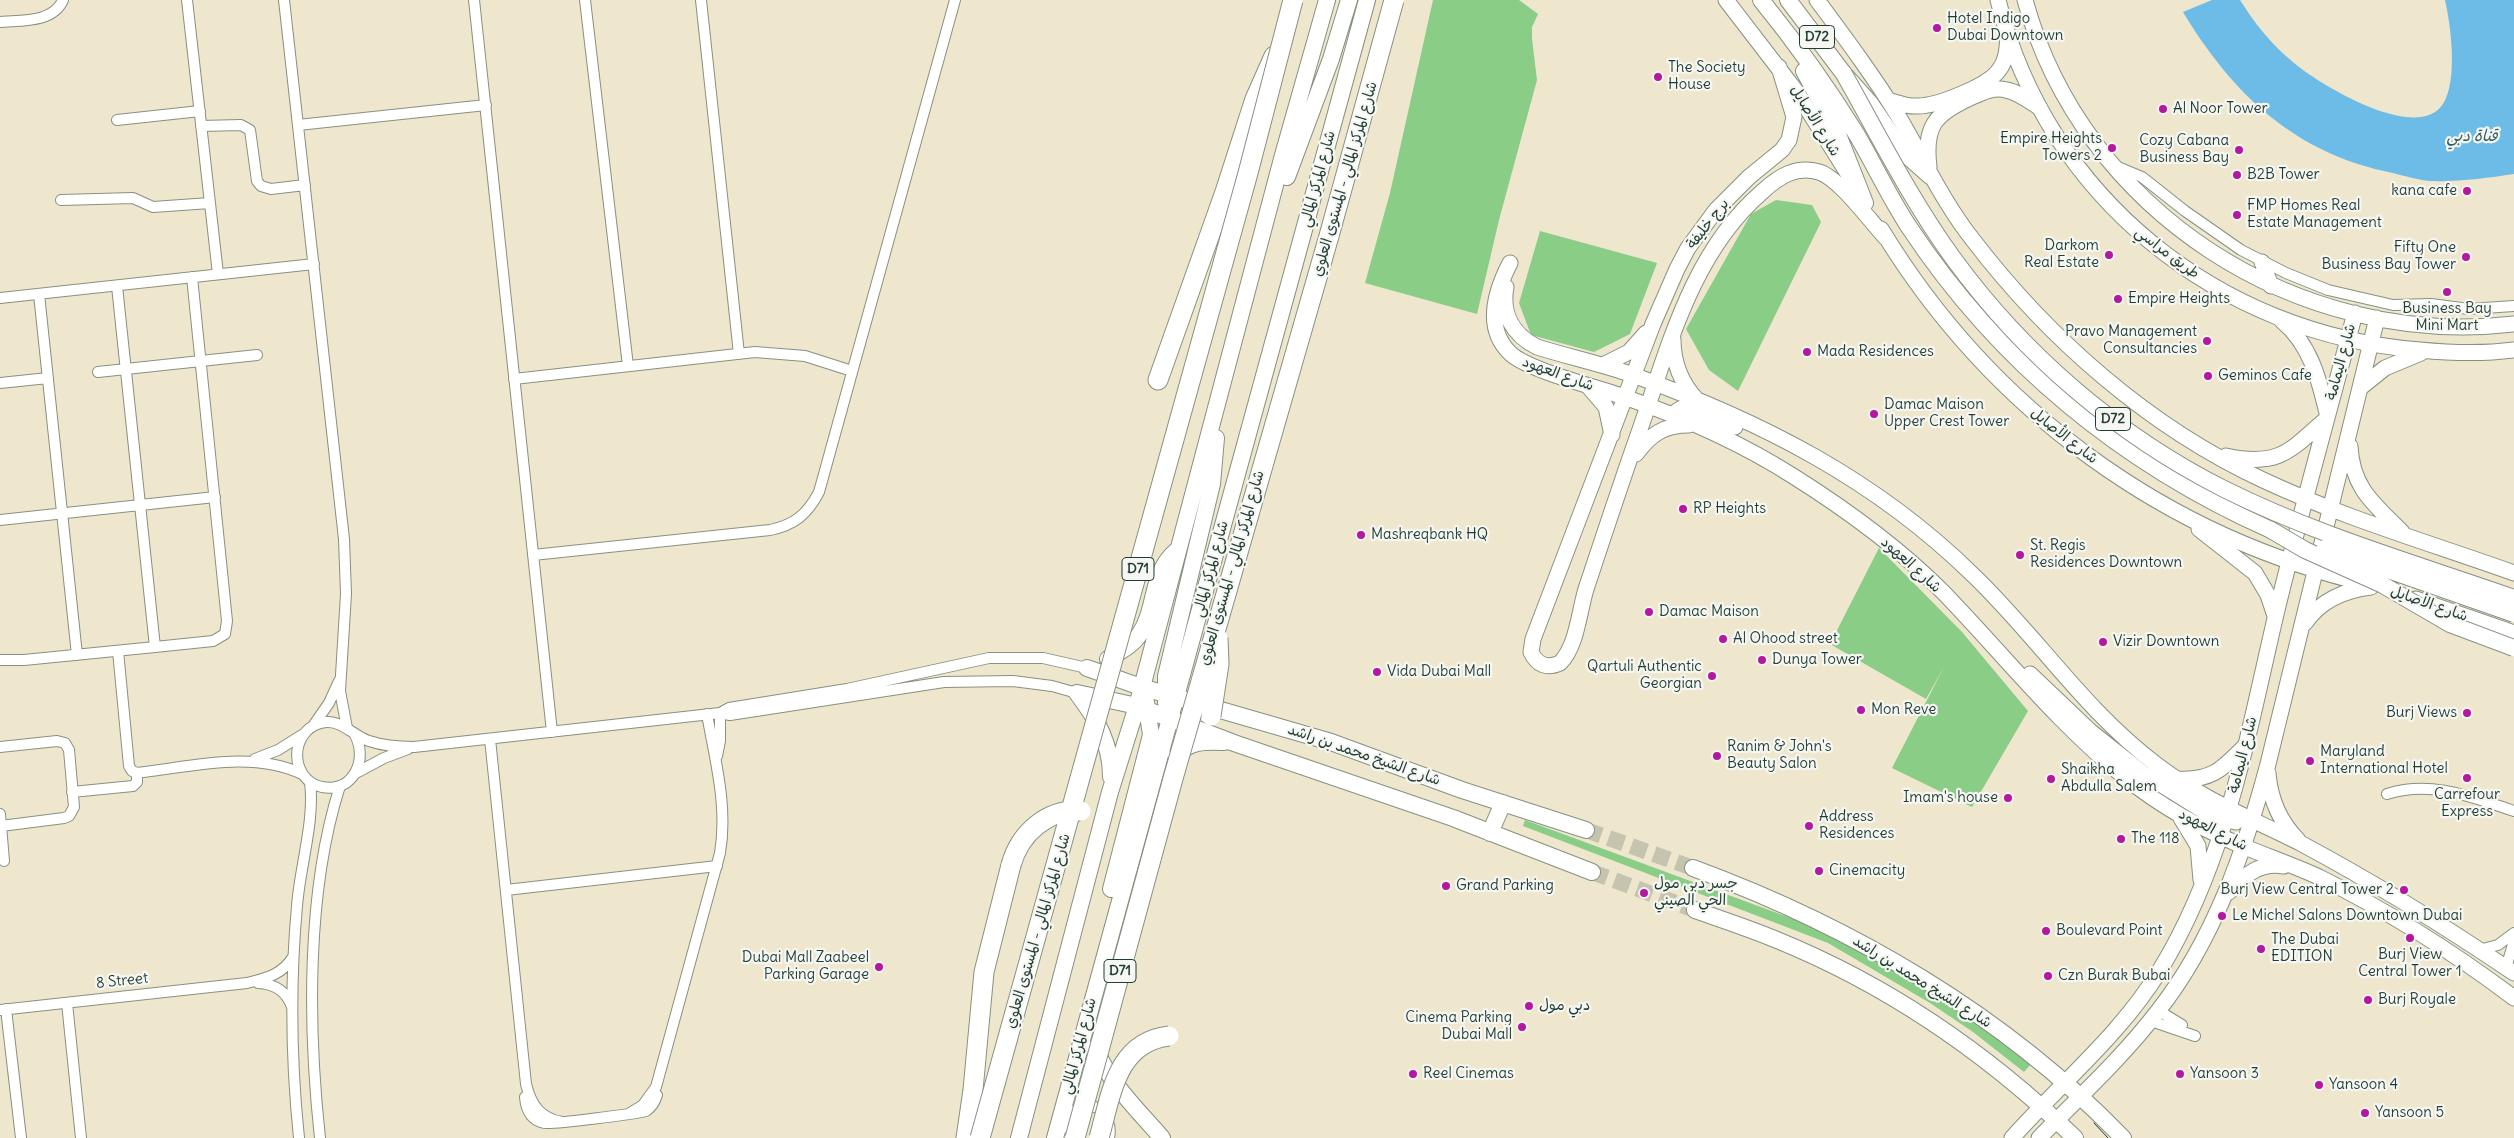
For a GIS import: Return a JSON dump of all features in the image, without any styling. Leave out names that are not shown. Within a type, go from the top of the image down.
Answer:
[{"type":"highway","name":"شارع المركز المالي - المستوى العلوي","points":[[980,1138],[1248,173],[1293,0]]},
{"type":"highway","name":"شارع المركز المالي - المستوى العلوي","points":[[1075,1138],[1216,625],[1329,236],[1394,0]]},
{"type":"highway","points":[[1158,380],[1225,192],[1255,99],[1282,40]]},
{"type":"highway","points":[[1211,716],[1219,654],[1216,625]]},
{"type":"highway","points":[[966,1138],[976,1071],[984,972],[1013,856],[1027,833],[1041,821],[1066,812],[1084,811]]},
{"type":"highway","points":[[1099,1138],[1118,1072],[1126,1059],[1142,1044],[1168,1036]]},
{"type":"main road","name":"D71","points":[[1019,1138],[1110,792],[1128,733],[1142,707],[1141,687],[1180,548],[1283,155],[1327,0]]},
{"type":"main road","points":[[1258,255],[1331,59],[1349,0]]},
{"type":"main road","name":"شارع المركز المالي","points":[[1173,678],[1195,630],[1367,0]]},
{"type":"main road","name":"شارع الأصايل","points":[[1761,0],[1781,24],[1840,107],[1908,225],[1926,252],[1965,303],[2008,351],[2066,405],[2130,454],[2192,492],[2271,530],[2514,614]]},
{"type":"main road","name":"D72","points":[[1788,0],[1844,74],[1915,201],[1953,258],[2020,338],[2097,408],[2173,461],[2250,501],[2348,540],[2514,598]]},
{"type":"main road","points":[[1781,24],[1791,48],[1837,132],[1865,203]]},
{"type":"main road","points":[[1844,74],[1870,103],[1904,153],[1930,176]]},
{"type":"main road","points":[[1170,717],[1170,695],[1173,678],[1212,484],[1215,461],[1214,416]]},
{"type":"main road","points":[[2271,530],[2305,550],[2383,585],[2450,624],[2514,648]]},
{"type":"main road","points":[[1087,668],[1116,654],[1140,635],[1160,572],[1172,554],[1180,548]]},
{"type":"main road","points":[[1195,630],[1198,673],[1202,682],[1208,691],[1238,714]]},
{"type":"main road","name":"شارع الشيخ محمد بن راشد","points":[[1087,668],[1141,687],[1331,742],[1503,803],[1586,830]]},
{"type":"main road","points":[[1078,693],[1099,724],[1107,746],[1111,768],[1110,792]]},
{"type":"main road","name":"شارع الشيخ محمد بن راشد","points":[[1078,693],[1142,707],[1234,743],[1490,832],[1592,872]]},
{"type":"main road","points":[[1095,984],[1095,952],[1151,735],[1142,707]]},
{"type":"main road","name":"شارع المركز المالي","points":[[1056,1138],[1095,984],[1170,717]]},
{"type":"main road","points":[[1128,733],[1144,728],[1151,735]]},
{"type":"main road","points":[[1148,798],[1172,761],[1184,748],[1208,741],[1234,743]]},
{"type":"main road","points":[[1490,832],[1503,803]]},
{"type":"main road","name":"شارع الشيخ محمد بن راشد","points":[[1693,868],[1795,908],[1876,951],[1954,999],[2037,1059],[2066,1083],[2123,1138]]},
{"type":"main road","name":"شارع الشيخ محمد بن راشد","points":[[1696,910],[1776,939],[1872,985],[1962,1041],[2042,1106],[2075,1138]]},
{"type":"main road","points":[[1088,1012],[1095,1046],[1104,1067],[1124,1097],[1162,1138]]},
{"type":"street","points":[[0,22],[48,16],[55,12],[63,0]]},
{"type":"street","points":[[187,0],[218,274]]},
{"type":"street","points":[[284,0],[344,539],[346,594],[340,678],[341,703],[362,754],[356,773]]},
{"type":"street","points":[[474,0],[552,732]]},
{"type":"street","points":[[585,0],[628,366]]},
{"type":"street","points":[[701,0],[739,354]]},
{"type":"street","points":[[533,555],[770,530],[786,526],[800,518],[811,507],[819,492],[955,0]]},
{"type":"street","name":"شارع الأصايل","points":[[1726,0],[1779,67],[1813,116],[1886,238],[1910,274],[1965,344],[2027,407],[2096,462],[2189,520],[2289,562],[2316,571],[2380,587],[2514,633]]},
{"type":"street","points":[[1817,0],[1888,100],[1930,176],[1957,218],[1987,258],[2064,341],[2135,401],[2213,452],[2261,479],[2331,508],[2514,573]]},
{"type":"street","name":"طريق مراسي","points":[[1998,0],[2009,35],[2040,108],[2064,148],[2086,177],[2144,238],[2200,278],[2274,316],[2348,340],[2370,345],[2426,351],[2482,353],[2514,350]]},
{"type":"street","name":"طريق مراسي","points":[[2025,0],[2038,40],[2057,80],[2088,132],[2114,166],[2152,206],[2193,240],[2244,273],[2271,286],[2312,301],[2355,313],[2419,325],[2447,327],[2514,324]]},
{"type":"street","points":[[1888,100],[1910,106],[1928,105],[1990,79],[1999,71],[2005,60],[2009,35]]},
{"type":"street","name":"برج خليفة","points":[[1628,463],[1586,590],[1568,652],[1560,664],[1553,666],[1540,664],[1534,659],[1531,645],[1626,398],[1645,380],[1653,324],[1688,248],[1701,229],[1732,193],[1782,150],[1789,140],[1794,117],[1779,67]]},
{"type":"street","points":[[1930,176],[1927,142],[1930,131],[1942,113],[1951,107],[1996,89],[2013,92],[2040,108]]},
{"type":"street","points":[[298,125],[486,105]]},
{"type":"street","points":[[117,120],[200,111]]},
{"type":"street","points":[[201,126],[241,125],[250,130],[257,181],[261,186],[271,189],[305,185]]},
{"type":"street","points":[[2114,166],[2142,177],[2220,237],[2262,262],[2321,287],[2393,305],[2431,304],[2469,309],[2514,306]]},
{"type":"street","points":[[1645,380],[1674,332],[1702,268],[1725,230],[1752,200],[1783,175],[1795,171],[1808,170],[1821,172],[1833,179],[1886,238]]},
{"type":"street","points":[[61,200],[133,198],[154,207],[210,203]]},
{"type":"street","points":[[1628,463],[1648,406],[1644,393],[1645,380],[1678,287],[1688,248]]},
{"type":"street","points":[[2262,262],[2271,286]]},
{"type":"street","name":"شارع العهود","points":[[2510,971],[2422,912],[2302,844],[2252,820],[2228,815],[2176,778],[2130,743],[2085,702],[2014,617],[1952,554],[1882,498],[1796,445],[1645,380],[1602,365],[1537,348],[1518,335],[1506,315],[1504,303],[1510,263],[1500,284],[1494,310],[1495,326],[1500,341],[1511,354],[1524,362],[1678,418],[1738,444],[1776,466],[1846,511],[1879,536],[1942,591],[2082,740],[2128,780],[2178,813],[2222,837],[2298,868],[2371,904],[2445,948],[2514,998]]},
{"type":"street","points":[[0,298],[314,264]]},
{"type":"street","points":[[0,660],[24,660],[213,641],[220,639],[228,628],[192,277]]},
{"type":"street","points":[[116,286],[155,647]]},
{"type":"street","points":[[39,294],[77,655]]},
{"type":"street","name":"شارع اليمامة","points":[[2012,1138],[2123,1022],[2149,988],[2171,952],[2222,837],[2246,745],[2289,562],[2355,313]]},
{"type":"street","points":[[2213,452],[2241,459],[2261,460],[2276,458],[2294,448],[2326,417],[2317,374],[2307,353],[2293,332],[2274,316]]},
{"type":"street","name":"شارع اليمامة","points":[[2039,1138],[2155,1016],[2190,963],[2221,900],[2243,847],[2268,764],[2377,318]]},
{"type":"street","points":[[1602,365],[1629,352],[1653,324]]},
{"type":"street","points":[[1674,332],[1674,352],[1679,372],[1687,388],[1700,403]]},
{"type":"street","points":[[2360,388],[2385,368],[2426,351]]},
{"type":"street","points":[[514,379],[772,352],[805,356],[852,371]]},
{"type":"street","points":[[98,372],[257,355]]},
{"type":"street","points":[[0,383],[48,378]]},
{"type":"street","points":[[1587,384],[1606,407],[1612,435]]},
{"type":"street","points":[[1678,418],[1676,413],[1682,408],[1774,441],[1796,445]]},
{"type":"street","points":[[1628,463],[1647,439],[1660,430],[1672,426],[1696,426]]},
{"type":"street","points":[[2349,434],[2354,472],[2360,487],[2367,497],[2405,535]]},
{"type":"street","points":[[0,520],[215,497]]},
{"type":"street","points":[[2189,520],[2255,573],[2268,595],[2276,617]]},
{"type":"street","points":[[2493,565],[2514,567]]},
{"type":"street","points":[[2302,628],[2309,617],[2329,600],[2348,592],[2380,587]]},
{"type":"street","points":[[118,651],[129,766],[132,771],[137,773],[249,760],[278,750],[313,726],[328,703],[340,678]]},
{"type":"street","points":[[720,713],[729,708],[847,689],[988,658],[1043,658],[1087,668]]},
{"type":"street","points":[[2004,659],[2032,675],[2097,737],[2144,774],[2210,815],[2228,815]]},
{"type":"street","points":[[313,726],[330,722],[384,745],[414,747],[707,714],[734,714],[944,682],[1019,682],[1052,686],[1078,693]]},
{"type":"street","points":[[717,758],[720,742],[720,713]]},
{"type":"street","points":[[490,739],[526,1084],[532,1104],[538,1111],[544,1116],[562,1122],[630,1113],[643,1105],[656,1087],[717,866],[723,829],[717,758],[707,714]]},
{"type":"street","points":[[304,733],[298,742],[297,764],[302,774],[310,782],[330,788],[340,786],[356,773],[384,758],[414,747]]},
{"type":"street","points":[[0,747],[57,741],[65,743],[69,750],[74,807],[69,816],[64,818],[1,826]]},
{"type":"street","points":[[2176,778],[2190,779],[2211,776],[2225,766],[2246,745]]},
{"type":"street","points":[[249,760],[277,764],[302,774]]},
{"type":"street","points":[[2268,764],[2269,787],[2276,809],[2287,828],[2302,844]]},
{"type":"street","points":[[72,792],[133,786],[137,782],[137,773]]},
{"type":"street","points":[[299,1138],[292,1009],[298,887],[312,804],[310,782]]},
{"type":"street","points":[[320,1138],[314,1041],[315,934],[325,845],[340,786]]},
{"type":"street","points":[[2387,794],[2410,788],[2434,788],[2514,811]]},
{"type":"street","points":[[2178,813],[2198,846],[2201,875],[2199,891]]},
{"type":"street","points":[[0,814],[4,861]]},
{"type":"street","points":[[2221,900],[2244,876],[2256,869],[2273,865],[2298,868]]},
{"type":"street","points":[[506,890],[717,866]]},
{"type":"street","points":[[2479,950],[2498,945],[2514,933]]},
{"type":"street","points":[[2445,948],[2466,955],[2494,971],[2510,971],[2514,941]]},
{"type":"street","points":[[246,983],[274,976],[282,971],[294,956]]},
{"type":"street","points":[[246,983],[275,986],[289,999],[292,1009]]},
{"type":"street","name":"8 Street","points":[[3,1009],[246,983]]},
{"type":"street","points":[[67,1002],[81,1138]]},
{"type":"street","points":[[3,1009],[21,1138]]},
{"type":"street","points":[[2155,1016],[2196,1033]]},
{"type":"street","points":[[1056,1138],[1069,1117],[1075,1110],[1083,1106],[1092,1106],[1101,1110],[1107,1116],[1111,1125],[1109,1138]]},
{"type":"green space","points":[[1433,0],[1519,0],[1538,14],[1532,27],[1537,80],[1499,220],[1477,314],[1365,283],[1390,193]]},
{"type":"green space","points":[[1776,200],[1812,205],[1821,222],[1738,391],[1709,370],[1686,329],[1751,214]]},
{"type":"green space","points":[[1540,231],[1657,263],[1630,334],[1594,352],[1531,335],[1519,303]]},
{"type":"green space","points":[[1879,548],[1962,632],[2028,711],[1972,807],[1892,768],[1945,665],[1926,699],[1830,644]]},
{"type":"green space","points":[[1525,820],[1815,927],[1866,952],[1950,1004],[2031,1064],[2024,1072],[1973,1032],[1930,1003],[1828,943],[1523,826]]},
{"type":"water","name":"قناة دبي","points":[[2212,0],[2240,0],[2258,26],[2278,49],[2324,84],[2368,106],[2391,114],[2412,117],[2430,115],[2443,104],[2448,94],[2452,53],[2445,0],[2514,0],[2514,174],[2462,180],[2421,180],[2358,164],[2326,152],[2297,136],[2270,116],[2223,70],[2183,12]]},
{"type":"tunnel","points":[[1586,830],[1693,868]]},
{"type":"tunnel","points":[[1592,872],[1695,910]]},
{"type":"tram line","points":[[2094,1123],[2108,1138]]},
{"type":"place","name":"Hotel Indigo Dubai Downtown","points":[[1937,28]]},
{"type":"place","name":"The Society House","points":[[1658,77]]},
{"type":"place","name":"Al Noor Tower","points":[[2163,109]]},
{"type":"place","name":"Empire Heights Towers 2","points":[[2112,148]]},
{"type":"place","name":"Cozy Cabana Business Bay","points":[[2239,150]]},
{"type":"place","name":"B2B Tower","points":[[2237,175]]},
{"type":"place","name":"kana cafe","points":[[2467,191]]},
{"type":"place","name":"FMP Homes Real Estate Management","points":[[2237,215]]},
{"type":"place","name":"Darkom Real Estate","points":[[2109,255]]},
{"type":"place","name":"Fifty One Business Bay Tower","points":[[2466,257]]},
{"type":"place","name":"Business Bay Mini Mart","points":[[2447,292]]},
{"type":"place","name":"Empire Heights","points":[[2118,299]]},
{"type":"place","name":"Pravo Management Consultancies","points":[[2207,341]]},
{"type":"place","name":"Mada Residences","points":[[1807,352]]},
{"type":"place","name":"Geminos Cafe","points":[[2208,376]]},
{"type":"place","name":"Damac Maison Upper Crest Tower","points":[[1874,414]]},
{"type":"place","name":"RP Heights","points":[[1683,509]]},
{"type":"place","name":"Mashreqbank HQ","points":[[1361,535]]},
{"type":"place","name":"St. Regis Residences Downtown","points":[[2020,555]]},
{"type":"place","name":"Damac Maison","points":[[1649,612]]},
{"type":"place","name":"Al Ohood street","points":[[1723,639]]},
{"type":"place","name":"Vizir Downtown","points":[[2103,642]]},
{"type":"place","name":"Dunya Tower","points":[[1762,660]]},
{"type":"place","name":"Vida Dubai Mall","points":[[1377,672]]},
{"type":"place","name":"Qartuli Authentic Georgian","points":[[1712,676]]},
{"type":"place","name":"Mon Reve","points":[[1861,710]]},
{"type":"place","name":"Burj Views","points":[[2467,713]]},
{"type":"place","name":"Ranim & John's Beauty Salon","points":[[1717,756]]},
{"type":"place","name":"Maryland International Hotel","points":[[2310,761]]},
{"type":"place","name":"Carrefour Express","points":[[2467,778]]},
{"type":"place","name":"Shaikha Abdulla Salem","points":[[2051,779]]},
{"type":"place","name":"Imam's house","points":[[2008,798]]},
{"type":"place","name":"Address Residences","points":[[1809,826]]},
{"type":"place","name":"The 118","points":[[2121,839]]},
{"type":"place","name":"Cinemacity","points":[[1819,871]]},
{"type":"place","name":"Grand Parking","points":[[1446,886]]},
{"type":"place","name":"Burj View Central Tower 2","points":[[2404,890]]},
{"type":"place","name":"جسر دبي مول الحي الصيني","points":[[1644,893]]},
{"type":"place","name":"Le Michel Salons Downtown Dubai","points":[[2222,916]]},
{"type":"place","name":"Boulevard Point","points":[[2046,931]]},
{"type":"place","name":"Burj View Central Tower 1","points":[[2410,938]]},
{"type":"place","name":"The Dubai EDITION","points":[[2261,949]]},
{"type":"place","name":"Dubai Mall Zaabeel Parking Garage","points":[[879,967]]},
{"type":"place","name":"Czn Burak Bubai","points":[[2048,976]]},
{"type":"place","name":"Burj Royale","points":[[2368,1000]]},
{"type":"place","name":"دبي مول","points":[[1529,1006]]},
{"type":"place","name":"Cinema Parking Dubai Mall","points":[[1522,1027]]},
{"type":"place","name":"Reel Cinemas","points":[[1413,1074]]},
{"type":"place","name":"Yansoon 3","points":[[2180,1074]]},
{"type":"place","name":"Yansoon 4","points":[[2319,1085]]},
{"type":"place","name":"Yansoon 5","points":[[2365,1113]]}]
